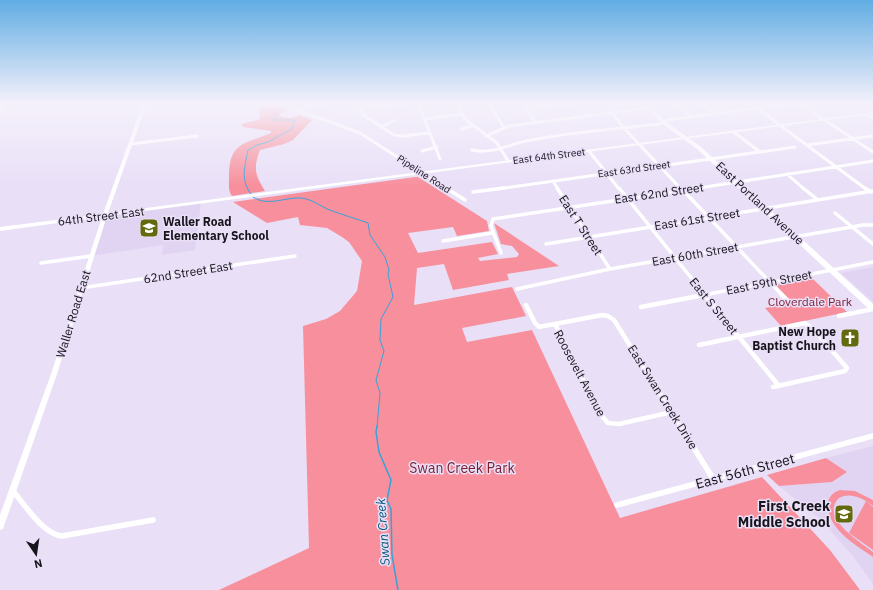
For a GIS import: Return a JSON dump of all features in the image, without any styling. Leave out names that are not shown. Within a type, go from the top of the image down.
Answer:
[{"type":"main road","name":"East Portland Avenue","points":[[676,131],[711,159],[873,308]]},
{"type":"street","name":"Waller Road East","points":[[0,526],[54,374],[91,256],[135,131]]},
{"type":"street","name":"Pipeline Road","points":[[353,131],[360,133],[465,200]]},
{"type":"street","points":[[388,131],[396,135],[430,133],[437,147],[440,159]]},
{"type":"street","points":[[478,131],[497,143],[508,161]]},
{"type":"street","points":[[486,136],[498,131]]},
{"type":"street","points":[[472,150],[480,152],[500,149],[530,140],[604,131]]},
{"type":"street","points":[[627,131],[788,301]]},
{"type":"street","name":"East 64th Street","points":[[297,190],[745,131]]},
{"type":"street","points":[[787,131],[872,192]]},
{"type":"street","points":[[841,131],[873,152]]},
{"type":"street","points":[[734,132],[760,152]]},
{"type":"street","points":[[130,144],[197,136]]},
{"type":"street","points":[[807,145],[873,136]]},
{"type":"street","points":[[422,151],[437,147]]},
{"type":"street","name":"East 63rd Street","points":[[473,192],[795,147]]},
{"type":"street","name":"East S Street","points":[[589,151],[739,336],[776,386],[844,371],[847,368],[841,359],[807,324],[799,324],[739,336]]},
{"type":"street","name":"East 62nd Street","points":[[492,233],[491,226],[493,219],[873,161]]},
{"type":"street","points":[[787,174],[818,200]]},
{"type":"street","name":"East T Street","points":[[553,181],[610,269]]},
{"type":"street","name":"64th Street East","points":[[0,229],[297,190]]},
{"type":"street","name":"East 61st Street","points":[[546,244],[872,192]]},
{"type":"street","points":[[835,213],[873,244]]},
{"type":"street","name":"East 60th Street","points":[[517,289],[610,269],[797,238],[852,227],[873,225]]},
{"type":"street","points":[[443,240],[492,233],[501,254]]},
{"type":"street","points":[[41,263],[91,256]]},
{"type":"street","name":"62nd Street East","points":[[81,288],[295,256]]},
{"type":"street","name":"East 59th Street","points":[[641,307],[873,262]]},
{"type":"street","points":[[526,305],[537,325],[540,327],[555,324]]},
{"type":"street","points":[[839,316],[873,308]]},
{"type":"street","name":"East Swan Creek Drive","points":[[555,324],[600,315],[610,316],[616,322],[714,480]]},
{"type":"street","name":"Roosevelt Avenue","points":[[555,324],[594,405],[606,421],[612,424],[619,424],[672,412]]},
{"type":"street","points":[[699,345],[739,336]]},
{"type":"street","name":"East 56th Street","points":[[617,505],[873,436]]},
{"type":"street","points":[[13,491],[46,529],[54,535],[62,536],[152,520]]},
{"type":"shaded area","name":"Waller Road Elementary School","points":[[201,202],[195,250],[162,255],[163,245],[91,256],[105,215]]},
{"type":"shaded area","points":[[873,267],[873,302],[841,273]]},
{"type":"shaded area","name":"First Creek Middle School","points":[[873,446],[873,584],[853,556],[818,517],[779,486],[832,482],[847,472],[826,458]]},
{"type":"green space","points":[[268,131],[302,131],[293,140],[284,144],[260,150],[256,162],[256,171],[265,191],[232,196],[229,187],[231,157],[239,146],[271,133],[271,131]]},
{"type":"green space","name":"Swan Creek Park","points":[[418,177],[487,221],[489,231],[457,236],[453,227],[408,233],[418,253],[492,242],[498,254],[478,258],[480,261],[517,257],[519,254],[512,246],[501,244],[494,223],[559,266],[507,274],[509,280],[453,290],[444,264],[417,268],[414,305],[512,287],[526,316],[462,328],[467,342],[532,330],[620,518],[762,477],[830,550],[860,590],[219,590],[309,548],[303,326],[326,319],[340,311],[357,291],[362,261],[349,242],[327,228],[300,225],[298,217],[267,223],[233,202]]},
{"type":"green space","name":"Cloverdale Park","points":[[812,278],[847,312],[781,326],[765,308],[792,303],[776,285]]},
{"type":"green space","points":[[826,458],[847,472],[832,482],[779,486],[767,475]]},
{"type":"green space","points":[[840,490],[855,491],[873,500],[873,506],[856,497],[849,495],[842,496],[834,505],[834,513],[838,521],[851,536],[873,552],[873,557],[844,536],[833,522],[829,514],[828,502],[831,495]]},
{"type":"green space","points":[[866,501],[873,507],[873,550],[849,533]]},
{"type":"waterway","name":"Swan Creek","points":[[251,194],[244,178],[248,150],[257,145],[268,142],[289,131]]},
{"type":"waterway","name":"Swan Creek","points":[[253,197],[265,201],[301,198],[312,201],[327,209],[368,223],[370,235],[385,257],[389,270],[388,274],[393,297],[381,319],[380,340],[384,351],[376,380],[380,393],[377,427]]},
{"type":"waterway","name":"Swan Creek","points":[[377,426],[376,432],[379,452],[391,480],[387,500],[391,509],[392,555],[398,590]]},
{"type":"place","name":"Waller Road Elementary School","points":[[149,228]]},
{"type":"place","name":"New Hope Baptist Church","points":[[850,338]]},
{"type":"place","name":"First Creek Middle School","points":[[844,514]]}]
